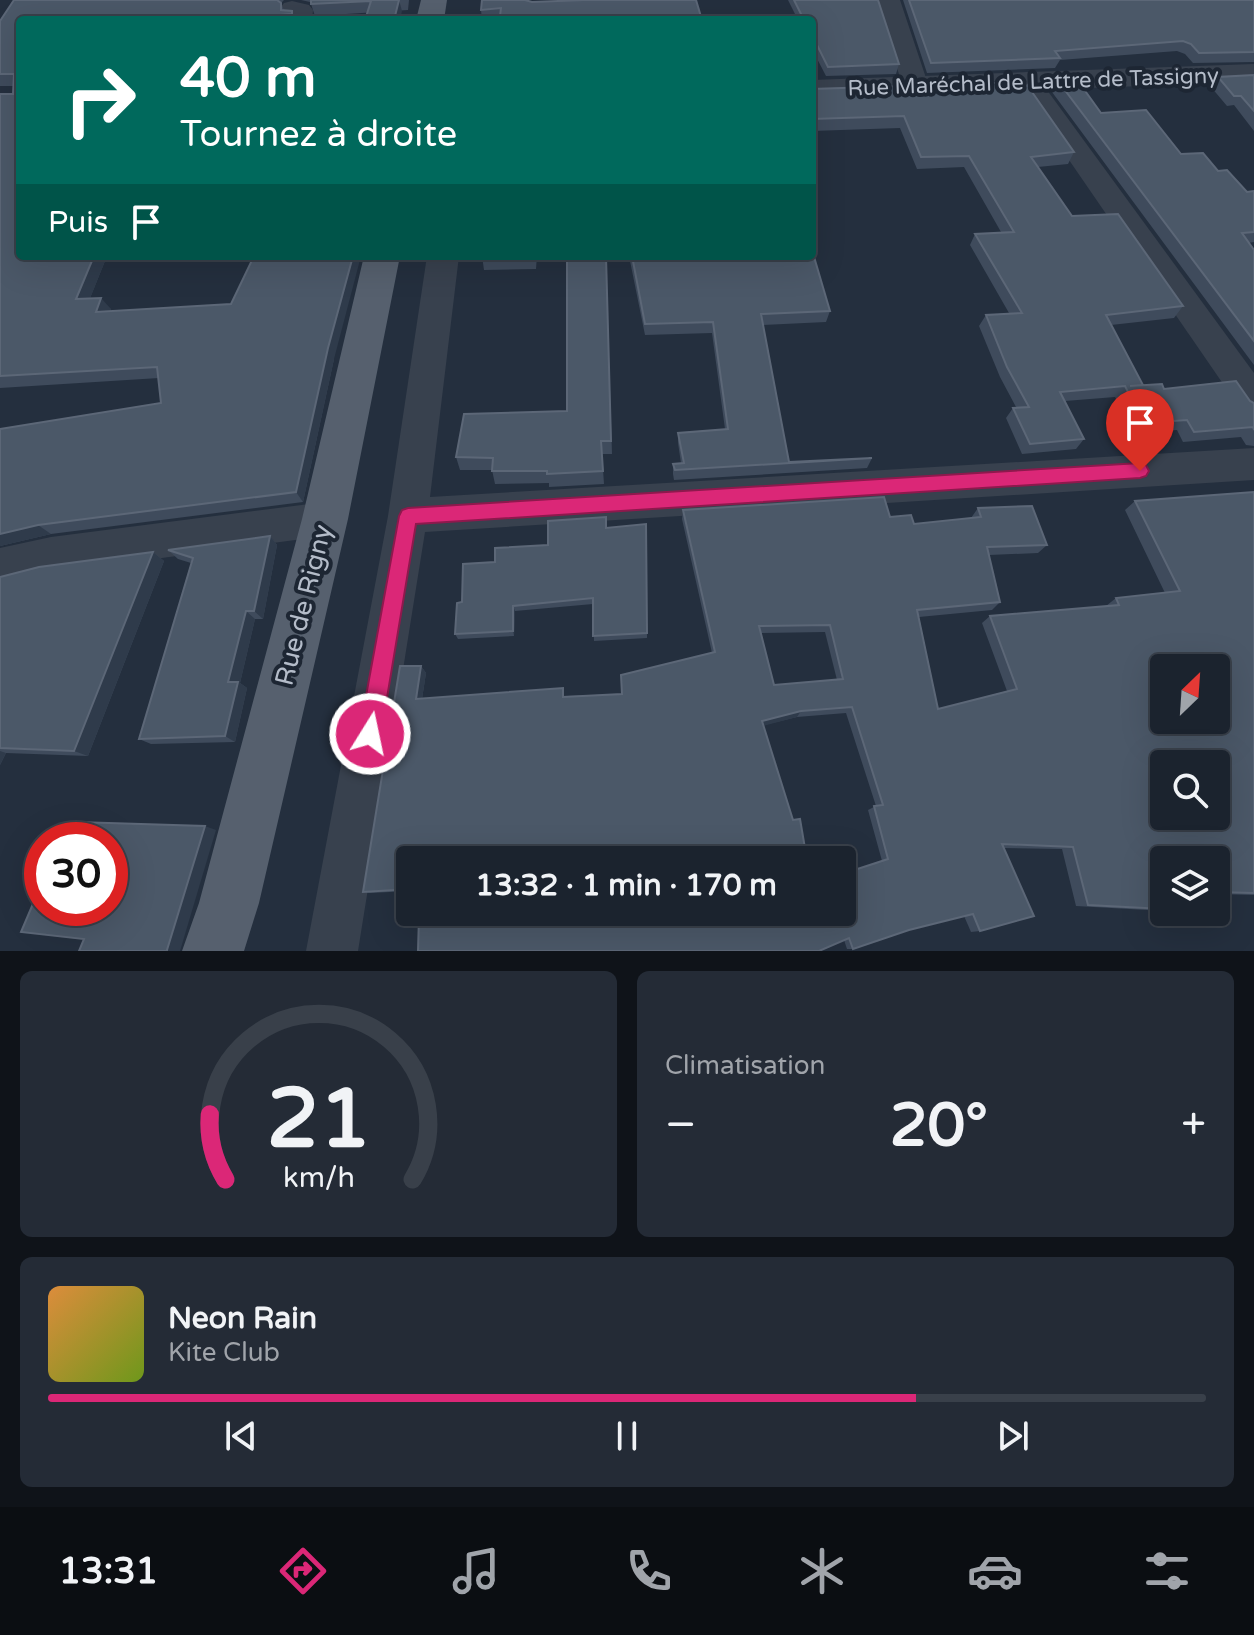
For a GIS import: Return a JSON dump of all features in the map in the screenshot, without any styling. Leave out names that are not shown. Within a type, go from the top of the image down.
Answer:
[{"type":"main road","name":"Rue de Rigny","points":[[213,951],[229,903],[325,519],[381,260]]},
{"type":"street","points":[[888,0],[915,84]]},
{"type":"street","name":"Rue Maréchal de Lattre de Tassigny","points":[[816,89],[1254,73]]},
{"type":"street","points":[[1027,80],[1254,400]]},
{"type":"street","points":[[332,951],[408,516],[442,260]]},
{"type":"street","points":[[408,516],[1254,464]]},
{"type":"street","points":[[0,567],[51,555],[325,519]]},
{"type":"building","points":[[14,0],[277,0],[281,3],[281,10],[292,11],[292,14],[281,16],[16,16],[16,260],[92,260],[76,299],[101,298],[96,312],[231,304],[252,260],[352,260],[328,348],[296,492],[38,525],[0,534],[0,429],[161,403],[157,367],[0,376],[0,94],[13,94],[14,74],[0,74],[0,21]]},
{"type":"building","points":[[311,0],[399,0],[395,16],[366,16],[371,1],[311,4]]},
{"type":"building","points":[[482,0],[696,0],[701,16],[500,16],[501,8],[481,10]]},
{"type":"building","points":[[794,0],[878,0],[899,64],[828,67],[816,43],[816,16],[802,16]]},
{"type":"building","points":[[909,0],[1254,0],[1254,52],[1199,53],[1183,41],[1055,51],[1060,58],[931,63]]},
{"type":"building","points":[[1254,75],[1254,111],[1241,96],[1234,96],[1218,77]]},
{"type":"building","points":[[1058,81],[1078,81],[1101,113],[1146,110],[1181,154],[1203,153],[1218,171],[1227,170],[1247,192],[1254,191],[1254,232],[1242,233],[1254,250],[1254,341]]},
{"type":"building","points":[[1025,82],[1074,152],[1031,157],[1072,216],[1118,214],[1183,306],[1106,315],[1143,385],[1130,386],[1162,384],[1164,389],[1236,381],[1254,403],[1254,430],[1253,427],[1194,432],[1187,420],[1144,423],[1125,386],[1060,392],[1084,439],[1030,444],[1013,408],[1029,407],[1007,367],[986,315],[1022,313],[975,234],[1014,232],[969,156],[921,157],[904,116],[816,119],[816,89]]},
{"type":"building","points":[[567,260],[606,260],[611,441],[601,441],[603,471],[547,474],[547,471],[492,471],[493,458],[456,457],[464,414],[567,411]]},
{"type":"building","points":[[633,260],[815,260],[830,311],[761,314],[789,462],[872,458],[675,470],[673,464],[684,463],[678,433],[728,429],[713,322],[645,324]]},
{"type":"building","points":[[1254,492],[1254,893],[1230,892],[1230,846],[1150,846],[1150,908],[1088,905],[1073,847],[1002,844],[1034,916],[980,931],[973,914],[909,930],[853,949],[849,938],[819,951],[418,951],[419,926],[856,926],[856,869],[888,859],[874,806],[883,805],[852,707],[801,711],[762,721],[793,820],[800,819],[805,846],[396,846],[396,890],[363,892],[400,666],[421,666],[416,699],[563,688],[563,697],[622,694],[621,675],[715,652],[683,510],[884,497],[890,517],[911,515],[914,524],[981,517],[978,508],[1032,506],[1047,545],[987,547],[1000,602],[917,610],[938,709],[1017,689],[990,616],[1119,605],[1116,598],[1180,591],[1135,501]],"holes":[[[830,625],[843,679],[774,685],[759,626]]]},
{"type":"building","points":[[606,517],[606,528],[646,524],[647,633],[593,636],[593,598],[513,606],[513,631],[455,634],[457,603],[462,602],[463,564],[495,562],[495,548],[548,545],[548,521]]},
{"type":"building","points":[[270,536],[254,611],[246,611],[228,682],[238,682],[225,736],[139,739],[193,558],[168,550]]},
{"type":"building","points":[[153,552],[74,751],[0,748],[0,577],[39,567]]},
{"type":"building","points":[[128,824],[205,826],[167,951],[79,951],[84,939],[21,932],[24,925],[128,926]]},
{"type":"route","points":[[370,734],[408,516],[1140,471]]}]
